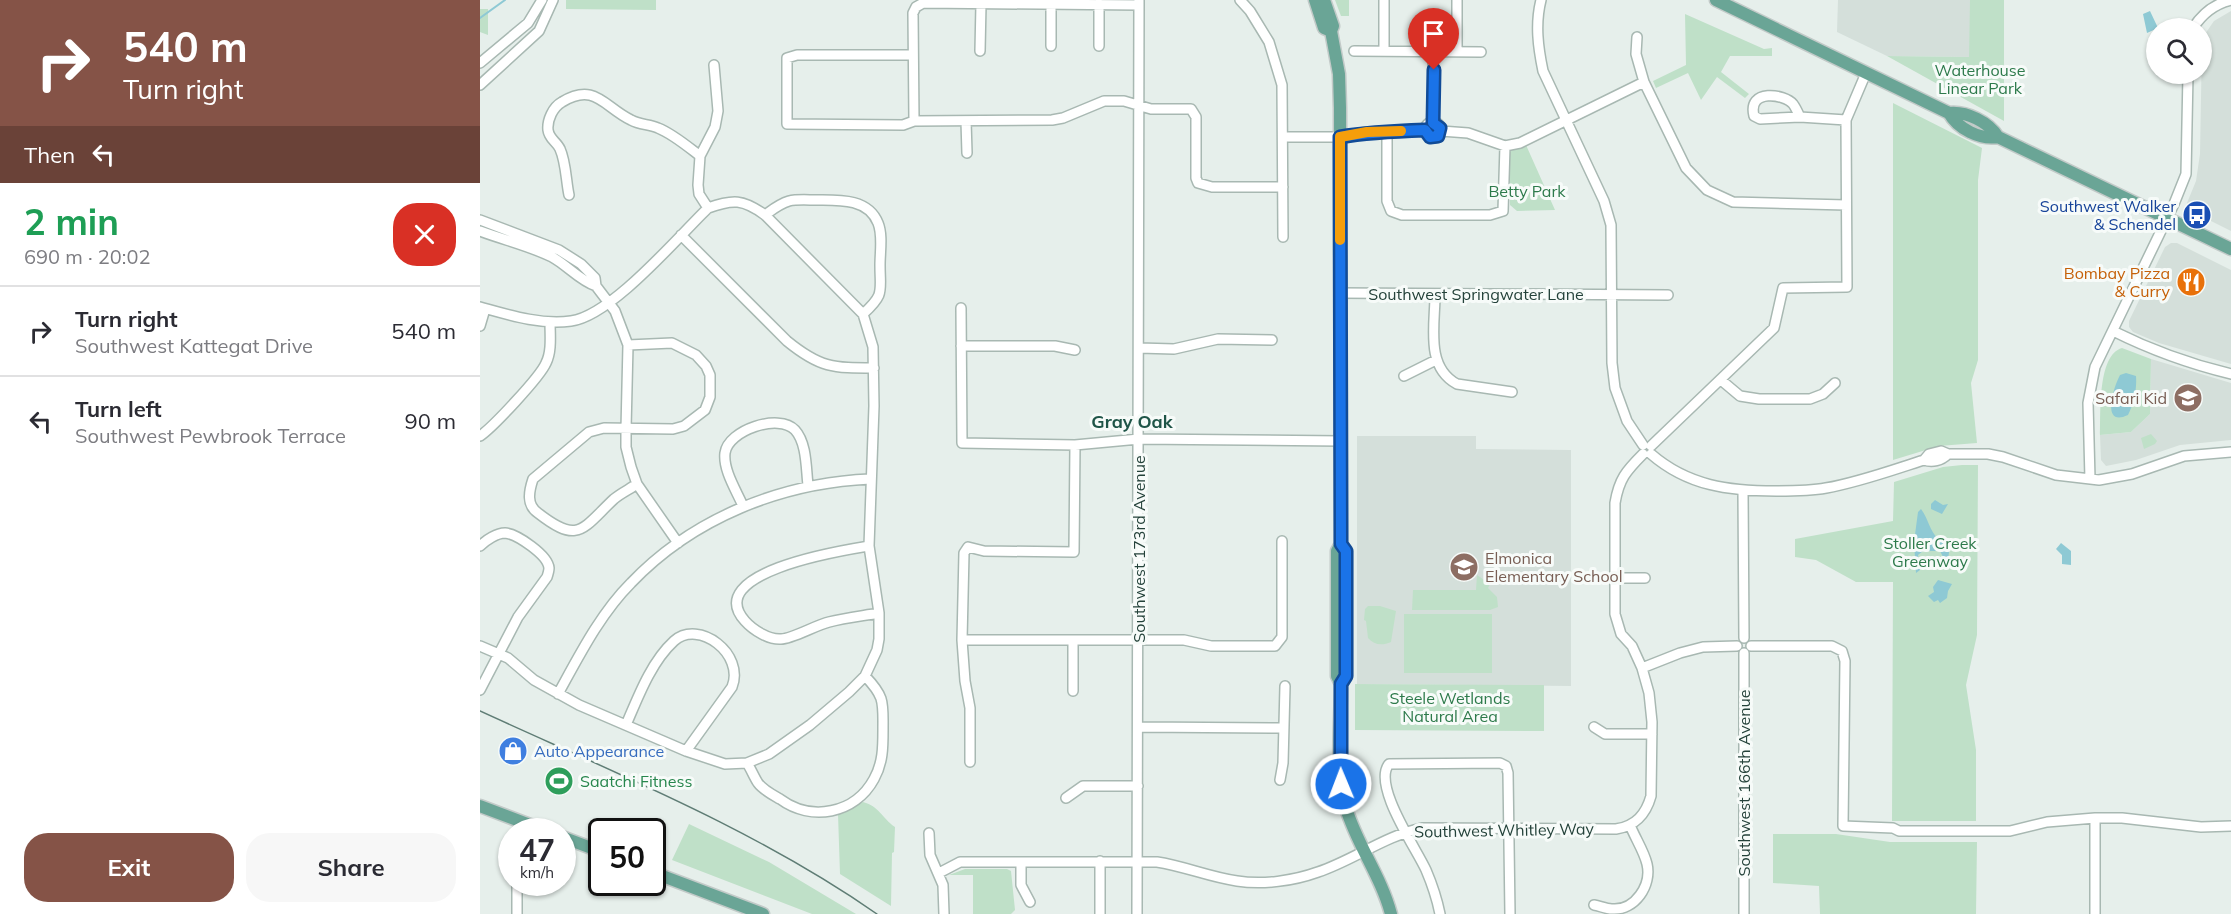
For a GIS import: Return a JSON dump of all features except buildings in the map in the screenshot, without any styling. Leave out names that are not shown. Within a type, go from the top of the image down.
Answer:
[{"type":"main road","points":[[1315,0],[1324,28],[1331,31]]},
{"type":"main road","points":[[1324,0],[1334,26],[1331,31],[1339,74],[1341,544],[1346,551],[1346,676],[1341,684],[1341,784],[1350,821],[1380,882],[1391,914]]},
{"type":"main road","points":[[1716,0],[1949,113],[1959,112],[1990,126],[1998,137],[2231,249]]},
{"type":"main road","points":[[480,806],[506,818]]},
{"type":"main road","points":[[666,878],[735,909],[763,914]]},
{"type":"street","points":[[480,63],[524,28],[534,16],[542,0]]},
{"type":"street","points":[[480,85],[539,32],[553,0]]},
{"type":"street","points":[[1240,0],[1250,11],[1269,42],[1280,75],[1284,98],[1283,237]]},
{"type":"street","points":[[1384,0],[1384,50]]},
{"type":"street","points":[[1457,0],[1457,50]]},
{"type":"street","points":[[1541,0],[1537,26],[1538,48],[1543,72],[1604,201],[1611,225],[1612,363],[1615,388],[1627,421],[1647,450],[1673,471],[1700,483],[1743,491],[1824,489],[1924,460],[1930,462],[1943,459],[1948,454],[1996,456],[2056,475],[2109,479],[2132,474],[2184,456],[2231,452]]},
{"type":"street","points":[[2200,18],[2214,7],[2231,0]]},
{"type":"street","points":[[914,121],[913,13],[916,7],[923,3],[1099,4],[1139,2]]},
{"type":"street","name":"Southwest 173rd Avenue","points":[[1137,914],[1139,2]]},
{"type":"street","points":[[980,51],[981,4]]},
{"type":"street","points":[[1051,4],[1051,46]]},
{"type":"street","points":[[1099,4],[1099,46]]},
{"type":"street","points":[[1637,37],[1636,54],[1644,82],[1686,168],[1707,190],[1732,202],[1846,205]]},
{"type":"street","points":[[1433,123],[1434,50]]},
{"type":"street","points":[[1354,51],[1481,51]]},
{"type":"street","points":[[913,55],[796,55],[787,58],[787,124],[798,126],[903,125],[914,121],[1052,120],[1063,118],[1104,101],[1124,100],[1151,109],[1191,109],[1194,112],[1198,183],[1212,187],[1283,187]]},
{"type":"street","points":[[708,208],[699,194],[698,185],[700,156],[707,147],[715,127],[718,111],[714,65]]},
{"type":"street","points":[[1594,905],[1613,910],[1626,907],[1638,899],[1647,881],[1647,863],[1630,825],[1640,819],[1648,807],[1651,796],[1652,734],[1649,693],[1642,668],[1632,646],[1621,634],[1615,614],[1615,503],[1618,486],[1625,472],[1774,328],[1783,288],[1847,287],[1846,120],[1866,73]]},
{"type":"street","points":[[1441,131],[1468,133],[1505,146],[1520,143],[1564,119],[1644,82]]},
{"type":"street","points":[[2090,479],[2088,403],[2095,367],[2184,183],[2187,166],[2188,84]]},
{"type":"street","points":[[569,195],[560,148],[548,130],[550,117],[558,105],[571,97],[585,93],[597,97],[624,117],[637,123],[657,127],[700,156]]},
{"type":"street","points":[[1800,117],[1792,103],[1783,97],[1758,97],[1754,100],[1752,108],[1754,116],[1760,119],[1800,117],[1846,120]]},
{"type":"street","points":[[966,121],[967,153]]},
{"type":"street","points":[[1425,130],[1433,123]]},
{"type":"street","points":[[1433,123],[1438,125],[1441,131]]},
{"type":"street","points":[[1284,137],[1340,137],[1367,132],[1425,130]]},
{"type":"street","points":[[1425,130],[1427,135],[1433,138],[1441,131]]},
{"type":"street","points":[[1387,131],[1387,201],[1391,211],[1402,215],[1490,215],[1503,211],[1505,146]]},
{"type":"street","points":[[765,215],[779,204],[791,200],[846,200],[863,206],[872,213],[878,223],[880,236],[880,292],[877,301],[863,314]]},
{"type":"street","points":[[480,326],[483,308],[522,318],[550,322],[586,318],[610,303],[708,208],[723,203],[739,202],[747,203],[765,215],[863,314],[873,347],[869,546],[879,613],[877,650],[866,676],[792,739],[769,754],[747,763],[725,764],[686,751],[626,725],[558,694],[534,680],[499,653],[480,646]]},
{"type":"street","points":[[480,220],[559,250],[595,278],[596,286],[619,319],[628,345],[626,429],[631,467],[638,484],[678,543]]},
{"type":"street","points":[[480,231],[549,256],[570,268],[588,284],[596,286]]},
{"type":"street","points":[[681,235],[787,341],[805,356],[820,364],[837,368],[874,368]]},
{"type":"street","name":"Southwest Springwater Lane","points":[[1340,293],[1668,295]]},
{"type":"street","points":[[1436,295],[1436,360],[1445,376],[1457,384],[1512,392]]},
{"type":"street","points":[[961,308],[962,443],[1075,444],[1139,440],[1341,441]]},
{"type":"street","points":[[480,436],[540,375],[547,362],[550,348],[550,322]]},
{"type":"street","points":[[2113,331],[2167,355],[2231,374]]},
{"type":"street","points":[[1139,348],[1174,349],[1218,339],[1272,339]]},
{"type":"street","points":[[628,345],[672,343],[696,355],[706,366],[712,386],[711,397],[705,410],[684,426],[673,429],[604,428],[589,432],[533,480],[529,490],[530,502],[535,512],[563,530],[575,531],[584,528],[616,497],[638,484]]},
{"type":"street","points":[[961,346],[1055,346],[1075,350]]},
{"type":"street","points":[[1404,376],[1436,360]]},
{"type":"street","points":[[1721,380],[1740,396],[1759,399],[1810,399],[1823,394],[1835,383]]},
{"type":"street","points":[[743,506],[726,466],[725,454],[732,439],[760,425],[773,422],[786,424],[795,429],[802,443],[808,485]]},
{"type":"street","points":[[970,762],[970,708],[965,681],[962,640],[964,553],[969,547],[984,551],[1074,552],[1075,444]]},
{"type":"street","points":[[558,694],[588,639],[631,583],[678,543],[743,506],[808,485],[870,479]]},
{"type":"street","points":[[1743,491],[1744,638],[1739,640],[1744,648]]},
{"type":"street","points":[[480,546],[494,536],[504,533],[514,536],[540,553],[547,561],[550,570],[518,617],[480,690]]},
{"type":"street","points":[[962,640],[1184,640],[1211,646],[1275,646],[1282,637],[1282,541]]},
{"type":"street","points":[[869,546],[794,561],[768,572],[746,586],[738,598],[738,607],[742,618],[751,628],[769,637],[782,640],[829,622],[879,613]]},
{"type":"street","points":[[1615,578],[1645,578]]},
{"type":"street","points":[[626,725],[644,685],[662,656],[674,642],[681,636],[706,637],[728,654],[734,664],[735,678],[732,687],[686,751]]},
{"type":"street","points":[[1073,640],[1073,691]]},
{"type":"street","points":[[1642,668],[1703,647],[1832,646],[1842,651],[1845,661],[1843,826],[1893,828],[1899,831],[2010,831],[2047,822],[2095,818],[2122,818],[2201,827],[2231,826]]},
{"type":"street","name":"Southwest 166th Avenue","points":[[1744,648],[1744,914]]},
{"type":"street","points":[[747,763],[759,784],[790,807],[811,812],[827,812],[855,801],[875,778],[883,751],[881,696],[866,676]]},
{"type":"street","points":[[1280,780],[1283,763],[1284,686]]},
{"type":"street","points":[[1138,727],[1284,728]]},
{"type":"street","points":[[1594,727],[1605,734],[1652,734]]},
{"type":"street","points":[[1440,914],[1430,879],[1390,799],[1385,769],[1389,764],[1500,763],[1506,766],[1508,772],[1510,914]]},
{"type":"street","points":[[1066,798],[1083,786],[1138,786]]},
{"type":"street","points":[[2095,818],[2095,914]]},
{"type":"street","name":"Southwest Whitley Way","points":[[939,873],[960,862],[1138,862],[1179,865],[1235,881],[1268,882],[1317,872],[1406,831],[1423,828],[1616,829],[1630,825]]},
{"type":"street","points":[[929,833],[930,855],[943,885],[944,914]]},
{"type":"street","points":[[1100,861],[1100,914]]},
{"type":"street","points":[[1021,862],[1021,885],[1030,902]]},
{"type":"street","points":[[517,896],[517,914]]},
{"type":"shaded area","points":[[1838,0],[1970,0],[1970,57],[1887,56],[1837,32]]},
{"type":"shaded area","points":[[2231,11],[2231,231],[2193,212],[2187,203],[2196,181],[2200,154],[2201,84],[2212,84],[2212,24]]},
{"type":"shaded area","points":[[2171,243],[2177,243],[2231,270],[2231,364],[2159,343],[2133,332],[2129,327],[2129,321],[2165,247]]},
{"type":"shaded area","name":"Safari Kid","points":[[2151,359],[2231,383],[2231,440],[2180,445],[2136,460],[2106,466],[2101,460],[2100,435],[2131,432],[2150,414]]},
{"type":"shaded area","name":"Elmonica Elementary School","points":[[1357,436],[1476,436],[1476,449],[1571,450],[1571,686],[1357,684]]},
{"type":"green space","points":[[566,0],[656,0],[656,10],[566,9]]},
{"type":"green space","points":[[1335,0],[1349,0],[1349,16],[1341,16]]},
{"type":"green space","name":"Waterhouse Linear Park","points":[[1970,0],[2004,0],[2004,121],[1887,56],[1969,57]]},
{"type":"green space","points":[[480,9],[488,9],[488,35],[480,32]]},
{"type":"green space","points":[[1685,14],[1764,49],[1772,48],[1772,56],[1730,56],[1721,72],[1749,94],[1745,98],[1717,77],[1701,100],[1688,73],[1656,88],[1653,81],[1686,65]]},
{"type":"green space","points":[[1893,103],[1982,148],[1978,180],[1978,360],[1971,383],[1977,443],[1939,446],[1893,460]]},
{"type":"green space","name":"Betty Park","points":[[1526,145],[1555,210],[1517,211],[1510,205],[1509,154],[1511,150]]},
{"type":"green space","points":[[2122,348],[2151,359],[2150,414],[2131,432],[2100,435],[2104,373],[2114,353]]},
{"type":"green space","points":[[2151,434],[2157,441],[2144,449],[2141,438]]},
{"type":"green space","name":"Stoller Creek Greenway","points":[[1978,465],[1977,635],[1966,685],[1976,750],[1976,821],[1892,821],[1893,582],[1856,582],[1816,560],[1795,557],[1795,539],[1893,521],[1894,482],[1943,467]]},
{"type":"green space","points":[[1477,575],[1490,584],[1488,588],[1497,597],[1498,607],[1490,610],[1412,610],[1413,590],[1476,590]]},
{"type":"green space","points":[[1368,606],[1380,606],[1396,611],[1391,642],[1378,644],[1368,638],[1364,620],[1365,609]]},
{"type":"green space","points":[[1404,614],[1492,614],[1492,673],[1404,673]]},
{"type":"green space","name":"Steele Wetlands Natural Area","points":[[1355,684],[1544,685],[1544,731],[1355,730]]},
{"type":"green space","points":[[863,802],[877,809],[895,827],[891,906],[840,874],[838,814]]},
{"type":"green space","points":[[689,824],[769,862],[856,914],[812,914],[672,860]]},
{"type":"green space","points":[[1773,834],[1836,834],[1890,842],[1977,842],[1976,914],[1820,914],[1819,886],[1773,883]]},
{"type":"green space","points":[[965,869],[1007,869],[1011,871],[1015,910],[1011,914],[973,914],[973,875],[949,875]]},
{"type":"water","points":[[2150,11],[2153,18],[2146,18],[2146,28],[2143,14]]},
{"type":"water","points":[[2126,373],[2136,376],[2133,401],[2128,415],[2114,416],[2111,404],[2115,388],[2120,375]]},
{"type":"water","points":[[1935,500],[1943,505],[1948,504],[1942,514],[1931,509],[1931,504]]},
{"type":"water","points":[[1921,509],[1939,540],[1951,539],[1947,566],[1943,568],[1944,559],[1940,551],[1923,551],[1918,555],[1920,570],[1916,573],[1914,542],[1918,512]]},
{"type":"water","points":[[2061,543],[2071,551],[2071,565],[2062,564],[2062,555],[2056,549]]},
{"type":"water","points":[[1938,580],[1952,584],[1947,598],[1940,603],[1938,600],[1934,602],[1928,596],[1934,592],[1933,587]]},
{"type":"waterway","points":[[480,18],[505,0]]},
{"type":"tram line","points":[[480,711],[633,780],[733,829],[830,883],[877,914]]},
{"type":"slow traffic","points":[[1340,240],[1340,137],[1367,132],[1401,131]]},
{"type":"place","name":"Southwest Walker & Schendel","points":[[2197,215]]},
{"type":"place","name":"Bombay Pizza & Curry","points":[[2191,282]]},
{"type":"place","name":"Safari Kid","points":[[2188,398]]},
{"type":"place","name":"Elmonica Elementary School","points":[[1464,567]]},
{"type":"place","name":"Auto Appearance","points":[[513,751]]},
{"type":"place","name":"Saatchi Fitness","points":[[559,781]]},
{"type":"district","name":"Gray Oak","points":[[1132,422]]},
{"type":"route","points":[[1341,784],[1341,684],[1346,676],[1346,551],[1341,544],[1340,137],[1367,132],[1425,130],[1430,137],[1438,136],[1440,128],[1437,123],[1433,123],[1434,70]]}]
